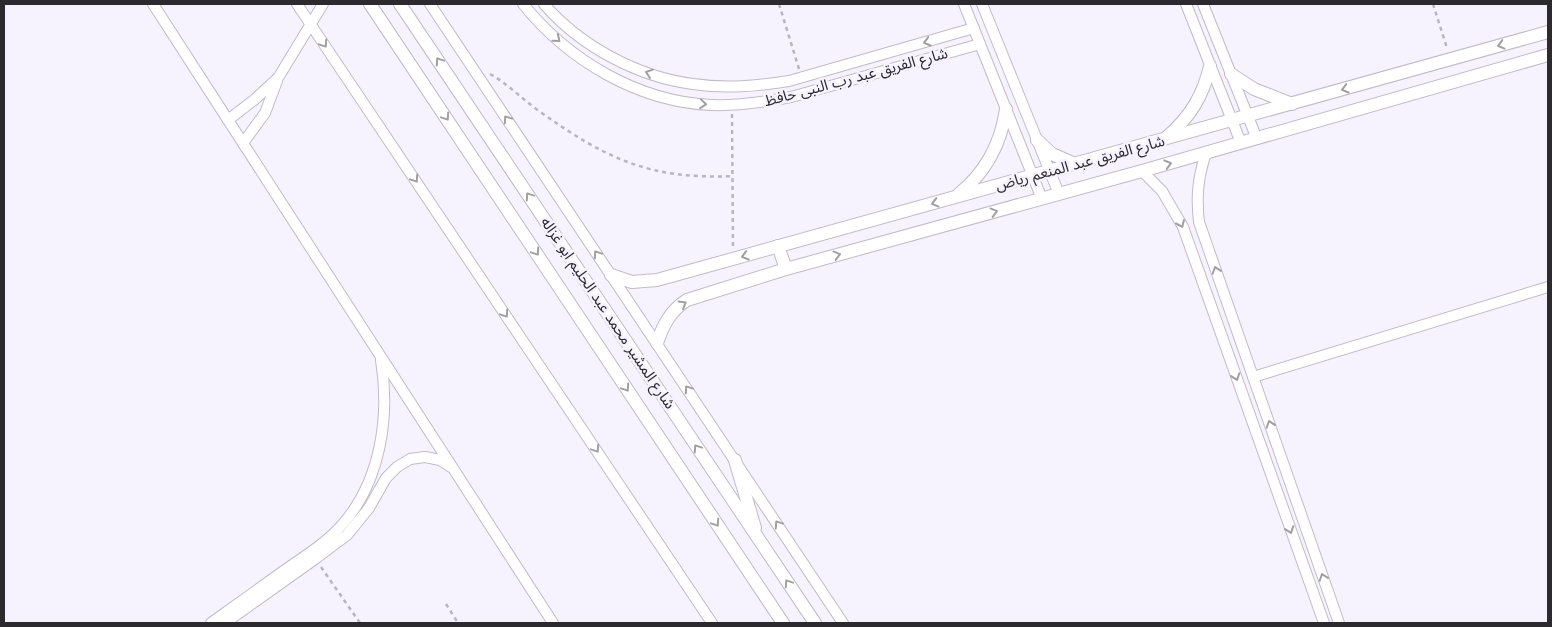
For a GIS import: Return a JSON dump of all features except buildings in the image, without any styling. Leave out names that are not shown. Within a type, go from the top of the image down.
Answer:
[{"type":"street","points":[[153,4],[553,623]]},
{"type":"street","points":[[298,4],[712,623]]},
{"type":"street","points":[[243,144],[264,113],[278,78],[323,4]]},
{"type":"street","name":"شارع المشير محمد عبد الحليم ابو غزاله","points":[[370,4],[783,623]]},
{"type":"street","name":"شارع المشير محمد عبد الحليم ابو غزاله","points":[[400,4],[812,622]]},
{"type":"street","points":[[430,4],[843,623]]},
{"type":"street","name":"شارع الفريق عبد رب النبى حافظ","points":[[523,4],[550,34],[600,71],[628,85],[658,96],[688,102],[732,105],[791,97],[980,44]]},
{"type":"street","name":"شارع الفريق عبد رب النبى حافظ","points":[[544,4],[584,40],[635,68],[663,78],[692,84],[741,87],[765,85],[802,77],[974,28]]},
{"type":"street","points":[[964,4],[1042,198]]},
{"type":"street","points":[[982,4],[1059,194]]},
{"type":"street","points":[[1186,4],[1241,143]]},
{"type":"street","points":[[1203,4],[1257,139]]},
{"type":"street","name":"شارع الفريق عبد المنعم رياض","points":[[611,275],[625,280],[648,281],[734,259],[1548,32]]},
{"type":"street","name":"شارع الفريق عبد المنعم رياض","points":[[657,343],[670,314],[677,306],[688,300],[786,269],[1257,139],[1548,55]]},
{"type":"street","points":[[1164,139],[1190,115],[1206,83],[1210,66]]},
{"type":"street","points":[[1231,74],[1254,89],[1292,104]]},
{"type":"street","points":[[228,120],[278,78]]},
{"type":"street","points":[[955,197],[975,180],[990,159],[1001,135],[1006,109]]},
{"type":"street","points":[[1037,140],[1052,154],[1075,164]]},
{"type":"street","points":[[1206,153],[1197,187],[1199,222],[1339,623]]},
{"type":"street","points":[[1142,171],[1162,191],[1183,227],[1324,623]]},
{"type":"street","points":[[778,246],[786,269]]},
{"type":"street","points":[[1253,377],[1548,287]]},
{"type":"street","points":[[210,623],[316,548],[341,526],[351,513],[366,486],[379,448],[385,401],[384,377],[380,354]]},
{"type":"street","points":[[1263,455],[1279,450]]},
{"type":"street","points":[[225,623],[347,535],[369,508],[386,478],[397,467],[410,459],[425,457],[440,460],[453,469]]},
{"type":"street","points":[[735,460],[759,540]]},
{"type":"path","points":[[779,4],[802,77]]},
{"type":"path","points":[[1433,4],[1450,59]]},
{"type":"path","points":[[473,68],[497,78],[537,110],[624,162],[650,170],[677,175],[733,176]]},
{"type":"path","points":[[732,105],[734,259]]},
{"type":"path","points":[[316,559],[360,623]]},
{"type":"path","points":[[446,604],[458,623]]}]
